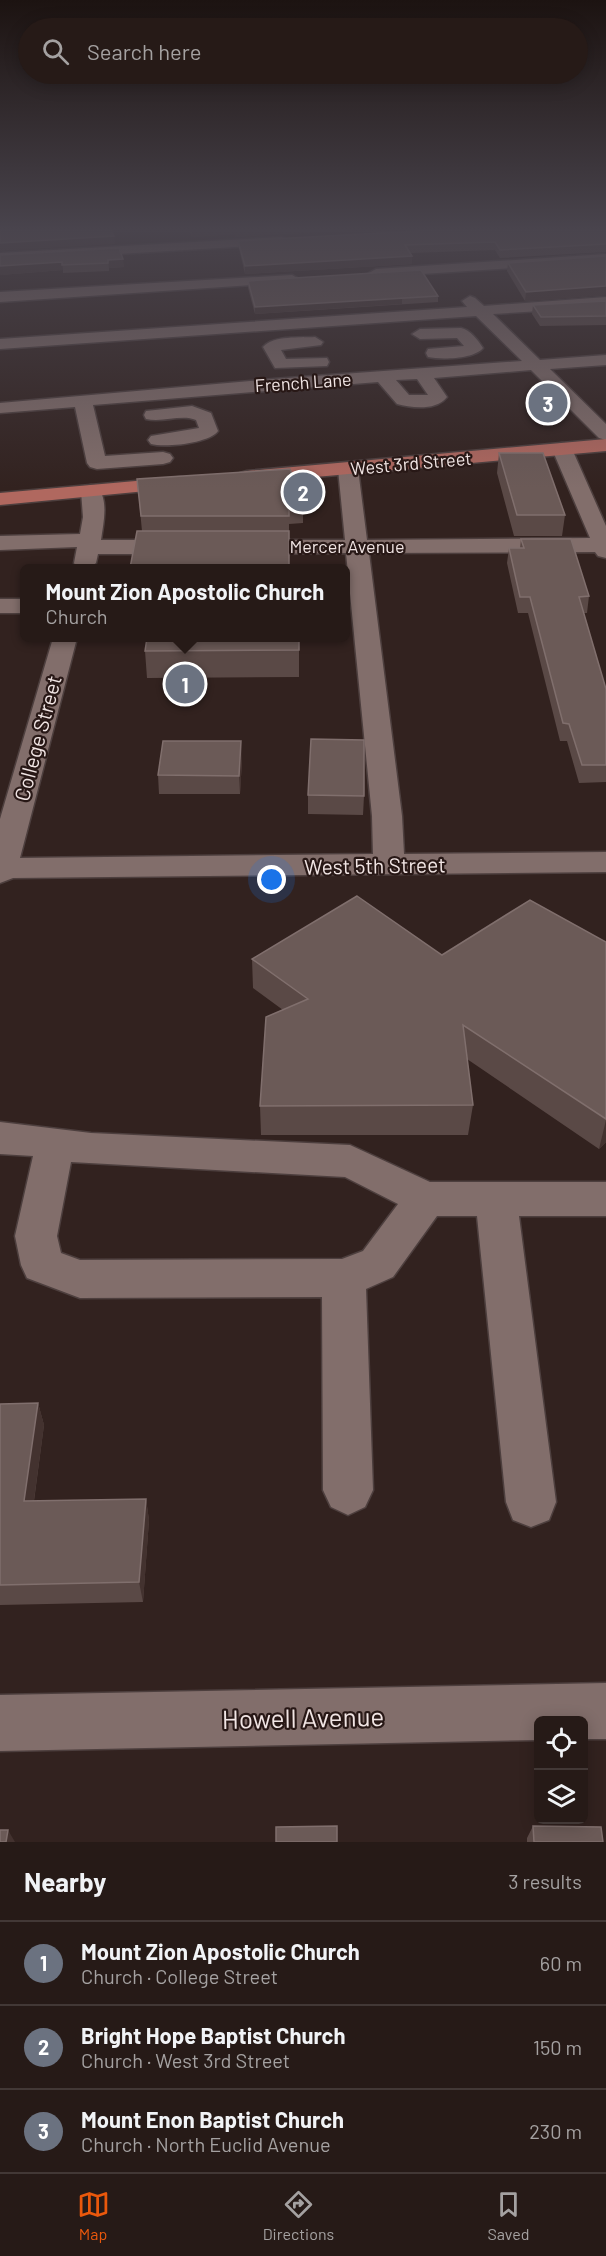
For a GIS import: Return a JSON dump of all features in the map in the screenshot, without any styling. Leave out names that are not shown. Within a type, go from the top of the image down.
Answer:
[{"type":"main road","name":"West 3rd Street","points":[[230,479],[606,445]]},
{"type":"main road","points":[[0,499],[206,481]]},
{"type":"street","points":[[232,316],[252,346]]},
{"type":"street","points":[[0,344],[410,316]]},
{"type":"street","points":[[485,316],[537,365],[597,415],[606,434]]},
{"type":"street","points":[[405,335],[461,333],[475,348],[415,355]]},
{"type":"street","points":[[335,340],[271,347],[281,364],[335,361]]},
{"type":"street","points":[[383,376],[403,400],[434,400],[438,397],[415,374],[392,357]]},
{"type":"street","name":"French Lane","points":[[0,408],[274,384],[606,360]]},
{"type":"street","points":[[263,365],[274,384]]},
{"type":"street","points":[[145,395],[170,484]]},
{"type":"street","points":[[83,400],[97,463],[160,449],[209,431],[204,417],[192,412],[151,415]]},
{"type":"street","points":[[562,449],[605,547]]},
{"type":"street","points":[[348,469],[386,804],[389,865]]},
{"type":"street","points":[[87,552],[94,517],[91,490]]},
{"type":"street","points":[[0,543],[87,552],[194,547]]},
{"type":"street","name":"Mercer Avenue","points":[[228,547],[605,547]]},
{"type":"street","points":[[0,606],[20,606]]},
{"type":"street","name":"College Street","points":[[1,870],[63,642]]},
{"type":"street","name":"West 5th Street","points":[[1,870],[606,862]]},
{"type":"street","points":[[0,1138],[91,1149],[350,1161],[426,1199],[606,1198]]},
{"type":"street","points":[[55,1144],[36,1236],[42,1265],[80,1279],[344,1278],[378,1264],[426,1199]]},
{"type":"street","points":[[496,1198],[531,1503]]},
{"type":"street","points":[[344,1278],[348,1490]]},
{"type":"street","name":"Howell Avenue","points":[[0,1723],[606,1711]]},
{"type":"building","points":[[540,316],[606,316],[606,316]]},
{"type":"building","points":[[499,453],[543,453],[565,515],[517,515]]},
{"type":"building","points":[[290,469],[303,502],[289,503],[289,516],[141,516],[137,479]]},
{"type":"building","points":[[137,531],[289,531],[289,564],[131,564]]},
{"type":"building","points":[[521,539],[571,539],[589,596],[579,597],[606,689],[606,765],[582,765],[569,724],[563,723],[530,597],[520,597],[509,548],[524,548]]},
{"type":"building","points":[[146,642],[299,642],[299,650],[145,651]]},
{"type":"building","points":[[311,739],[364,740],[364,796],[308,795]]},
{"type":"building","points":[[163,741],[241,741],[239,776],[158,775]]},
{"type":"building","points":[[357,896],[442,955],[530,900],[606,942],[606,1119],[463,1025],[473,1105],[260,1106],[266,1017],[308,999],[252,959]]},
{"type":"building","points":[[38,1403],[24,1501],[146,1499],[139,1582],[0,1585],[0,1404]]},
{"type":"building","points":[[337,1826],[337,1842],[276,1842],[276,1827]]},
{"type":"building","points":[[533,1826],[601,1827],[603,1842],[534,1842]]},
{"type":"building","points":[[0,1830],[8,1830],[6,1842],[0,1842]]},
{"type":"place","name":"Mount Enon Baptist Church","points":[[548,403]]},
{"type":"place","name":"Bright Hope Baptist Church","points":[[303,492]]},
{"type":"place","name":"Mount Zion Apostolic Church","points":[[185,684]]}]
